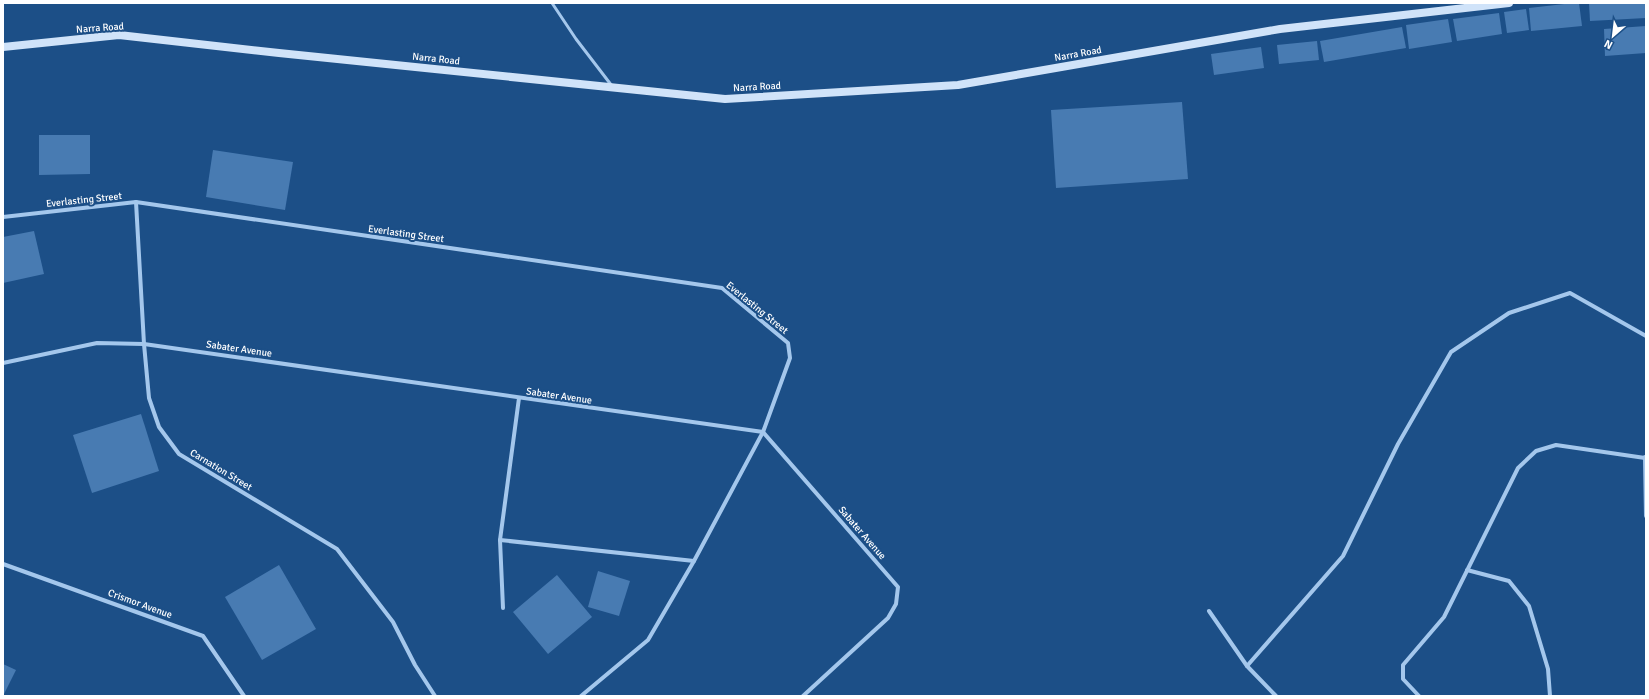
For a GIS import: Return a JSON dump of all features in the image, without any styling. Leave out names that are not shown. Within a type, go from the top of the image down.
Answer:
[{"type":"street","name":"Narra Road","points":[[3,47],[119,35],[725,99],[958,85],[1280,29],[1509,3]]},
{"type":"street","name":"Everlasting Street","points":[[3,217],[136,202],[722,288],[788,343],[790,358],[763,432]]},
{"type":"street","name":"Carnation Street","points":[[136,202],[144,344],[149,398],[159,428],[179,454],[337,549],[393,622],[416,665],[435,696]]},
{"type":"street","points":[[1247,666],[1343,556],[1398,444],[1451,352],[1509,313],[1570,293],[1646,336]]},
{"type":"street","name":"Sabater Avenue","points":[[3,363],[97,343],[144,344],[763,432],[898,587],[896,604],[888,618],[803,696]]},
{"type":"street","points":[[503,608],[500,540],[519,398]]},
{"type":"street","points":[[581,696],[648,640],[694,561],[763,432]]},
{"type":"street","points":[[1418,696],[1403,679],[1403,665],[1444,617],[1518,468],[1536,452],[1556,445],[1646,457],[1646,516]]},
{"type":"street","points":[[500,540],[694,561]]},
{"type":"street","name":"Crismor Avenue","points":[[3,564],[203,636],[244,696]]},
{"type":"street","points":[[1467,570],[1508,581],[1529,606],[1548,669],[1550,696]]},
{"type":"street","points":[[1209,611],[1247,666],[1276,696]]},
{"type":"lane","points":[[552,3],[576,39],[613,87]]},
{"type":"building","points":[[1579,3],[1582,26],[1531,31],[1529,8]]},
{"type":"building","points":[[1589,3],[1646,3],[1646,18],[1590,21]]},
{"type":"building","points":[[1526,9],[1529,30],[1507,33],[1504,12]]},
{"type":"building","points":[[1499,13],[1502,34],[1457,41],[1453,19]]},
{"type":"building","points":[[1448,19],[1452,42],[1409,49],[1406,25]]},
{"type":"building","points":[[1646,26],[1646,53],[1605,56],[1604,29]]},
{"type":"building","points":[[1402,27],[1406,48],[1324,62],[1320,41]]},
{"type":"building","points":[[1317,41],[1319,60],[1279,64],[1277,45]]},
{"type":"building","points":[[1261,47],[1264,68],[1214,75],[1211,54]]},
{"type":"building","points":[[1182,102],[1188,179],[1056,188],[1051,110]]},
{"type":"building","points":[[39,135],[90,135],[90,174],[39,175]]},
{"type":"building","points":[[213,150],[293,162],[285,210],[206,197]]},
{"type":"building","points":[[34,231],[44,274],[3,283],[3,237]]},
{"type":"building","points":[[141,414],[159,471],[92,493],[73,435]]},
{"type":"building","points":[[279,565],[316,629],[262,660],[225,597]]},
{"type":"building","points":[[598,571],[630,581],[619,616],[588,607]]},
{"type":"building","points":[[557,575],[592,617],[548,654],[513,612]]},
{"type":"building","points":[[3,664],[16,670],[4,694],[3,693]]}]
